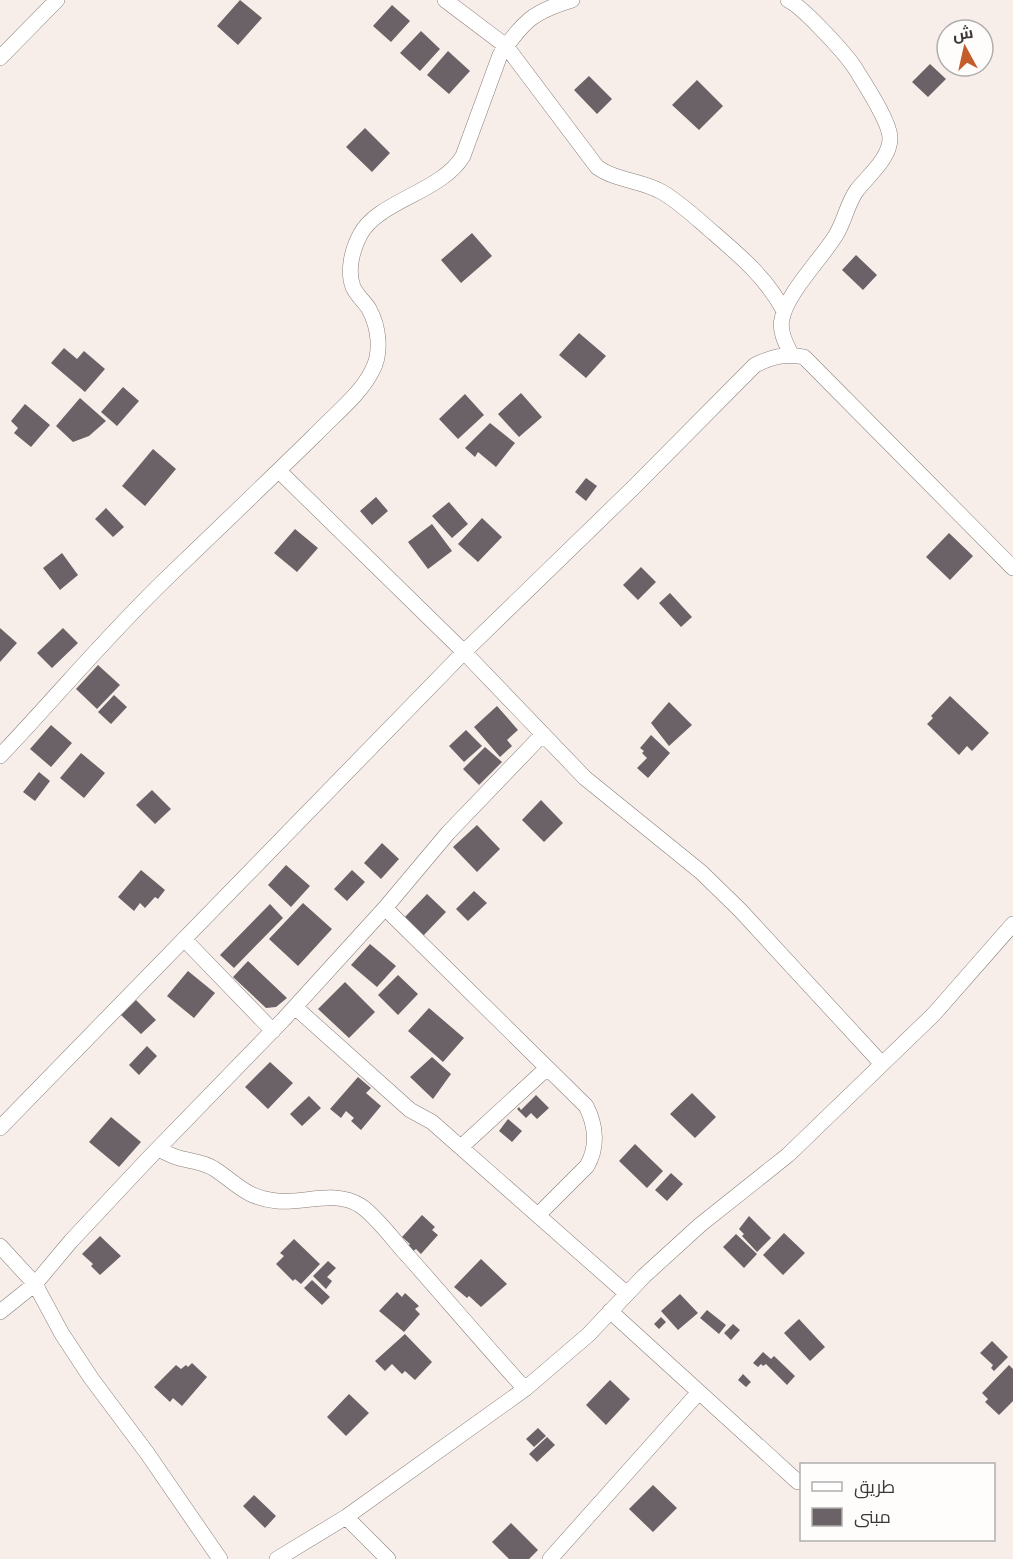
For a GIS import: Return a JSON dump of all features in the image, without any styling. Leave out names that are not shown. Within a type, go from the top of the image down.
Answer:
[{"type":"street","points":[[0,58],[57,0]]},
{"type":"street","points":[[445,0],[506,46],[597,167],[605,173],[661,191],[753,268],[775,294],[784,312]]},
{"type":"street","points":[[0,756],[140,604],[279,471],[364,383],[377,361],[378,345],[372,316],[356,293],[351,277],[352,255],[360,233],[374,218],[457,166],[463,156],[500,55],[506,46],[528,19],[550,7],[572,0]]},
{"type":"street","points":[[788,0],[849,59],[885,121],[890,137],[889,148],[852,197],[837,233],[809,270],[784,312],[782,328],[791,354]]},
{"type":"street","points":[[0,1128],[464,652],[634,487],[755,365],[775,356],[791,354],[804,357],[1013,568]]},
{"type":"street","points":[[279,471],[464,652],[585,778],[701,872],[740,910],[882,1064]]},
{"type":"street","points":[[0,1312],[35,1284],[71,1241],[273,1030],[385,908],[448,833],[543,734]]},
{"type":"street","points":[[385,908],[585,1106],[591,1116],[594,1144],[592,1157],[587,1166],[538,1215]]},
{"type":"street","points":[[277,1559],[346,1517],[525,1389],[588,1335],[627,1294],[700,1225],[788,1155],[934,1014],[1013,924]]},
{"type":"street","points":[[184,939],[273,1030]]},
{"type":"street","points":[[295,1006],[410,1110],[432,1122],[627,1294]]},
{"type":"street","points":[[461,1147],[546,1069]]},
{"type":"street","points":[[158,1149],[175,1157],[213,1168],[238,1188],[253,1196],[295,1202],[334,1198],[361,1206],[525,1389]]},
{"type":"street","points":[[0,1246],[35,1284],[62,1334],[91,1378],[147,1453],[220,1559]]},
{"type":"street","points":[[610,1311],[798,1482]]},
{"type":"street","points":[[550,1559],[699,1392]]},
{"type":"street","points":[[346,1517],[388,1559]]},
{"type":"building","points":[[240,0],[262,18],[238,45],[217,26]]},
{"type":"building","points":[[392,5],[410,21],[391,42],[373,26]]},
{"type":"building","points":[[421,31],[440,49],[420,71],[400,53]]},
{"type":"building","points":[[448,51],[470,71],[449,94],[427,75]]},
{"type":"building","points":[[930,64],[935,69],[935,78],[946,79],[928,97],[912,82]]},
{"type":"building","points":[[589,76],[612,99],[597,114],[574,90]]},
{"type":"building","points":[[697,80],[723,106],[699,130],[672,105]]},
{"type":"building","points":[[365,128],[390,153],[372,172],[346,147]]},
{"type":"building","points":[[472,233],[492,256],[461,283],[441,260]]},
{"type":"building","points":[[856,255],[877,275],[863,290],[842,270]]},
{"type":"building","points":[[579,333],[606,356],[586,378],[559,355]]},
{"type":"building","points":[[64,348],[77,359],[84,351],[105,369],[85,392],[51,363]]},
{"type":"building","points":[[123,387],[139,401],[117,426],[101,412]]},
{"type":"building","points":[[521,393],[542,417],[519,437],[498,414]]},
{"type":"building","points":[[465,394],[484,415],[458,439],[439,419]]},
{"type":"building","points":[[80,398],[106,421],[89,436],[73,442],[56,426]]},
{"type":"building","points":[[25,404],[50,425],[31,447],[14,433],[18,428],[11,421]]},
{"type":"building","points":[[490,423],[515,443],[496,467],[478,452],[475,457],[465,448]]},
{"type":"building","points":[[153,449],[176,469],[145,506],[122,486]]},
{"type":"building","points":[[586,478],[597,486],[586,501],[575,492]]},
{"type":"building","points":[[376,497],[388,511],[372,525],[360,511]]},
{"type":"building","points":[[449,502],[468,524],[452,538],[432,516]]},
{"type":"building","points":[[106,508],[124,527],[113,537],[95,519]]},
{"type":"building","points":[[482,518],[502,537],[478,562],[458,544]]},
{"type":"building","points":[[432,524],[452,551],[428,569],[408,542]]},
{"type":"building","points":[[295,529],[318,548],[297,572],[274,553]]},
{"type":"building","points":[[949,533],[973,556],[950,580],[926,557]]},
{"type":"building","points":[[62,553],[78,575],[60,590],[43,568]]},
{"type":"building","points":[[641,567],[656,582],[638,600],[623,585]]},
{"type":"building","points":[[670,593],[692,617],[681,627],[659,603]]},
{"type":"building","points":[[0,628],[17,643],[0,662]]},
{"type":"building","points":[[63,628],[78,643],[52,668],[37,653]]},
{"type":"building","points":[[98,665],[120,685],[97,709],[76,689]]},
{"type":"building","points":[[114,695],[127,707],[111,724],[98,712]]},
{"type":"building","points":[[950,696],[989,733],[972,751],[967,746],[959,755],[927,724],[933,718],[931,716]]},
{"type":"building","points":[[669,702],[692,725],[669,746],[651,723]]},
{"type":"building","points":[[497,706],[518,730],[507,740],[512,746],[500,757],[474,727]]},
{"type":"building","points":[[51,725],[72,743],[51,767],[30,749]]},
{"type":"building","points":[[466,730],[482,746],[464,762],[449,746]]},
{"type":"building","points":[[651,735],[670,753],[648,778],[637,768],[647,758],[640,748]]},
{"type":"building","points":[[485,747],[502,762],[479,785],[463,769]]},
{"type":"building","points":[[81,753],[105,773],[84,798],[60,778]]},
{"type":"building","points":[[39,772],[50,781],[35,801],[23,792]]},
{"type":"building","points":[[152,790],[171,809],[155,824],[136,805]]},
{"type":"building","points":[[541,800],[563,823],[544,842],[522,820]]},
{"type":"building","points":[[477,825],[500,849],[477,872],[453,847]]},
{"type":"building","points":[[382,843],[399,859],[381,879],[364,863]]},
{"type":"building","points":[[286,865],[310,886],[291,907],[268,885]]},
{"type":"building","points":[[141,870],[165,890],[158,899],[155,897],[145,908],[140,903],[134,911],[118,897]]},
{"type":"building","points":[[352,870],[365,882],[347,901],[334,889]]},
{"type":"building","points":[[474,891],[487,903],[468,921],[456,909]]},
{"type":"building","points":[[427,894],[446,912],[423,936],[404,918]]},
{"type":"building","points":[[303,903],[332,929],[298,966],[269,939]]},
{"type":"building","points":[[270,904],[283,918],[234,968],[220,955]]},
{"type":"building","points":[[370,944],[396,966],[377,987],[351,965]]},
{"type":"building","points":[[248,961],[287,998],[276,1007],[266,1008],[233,977]]},
{"type":"building","points":[[188,971],[215,993],[194,1018],[167,996]]},
{"type":"building","points":[[398,975],[418,994],[398,1015],[378,995]]},
{"type":"building","points":[[345,982],[375,1012],[349,1038],[318,1009]]},
{"type":"building","points":[[136,1000],[156,1020],[141,1034],[121,1015]]},
{"type":"building","points":[[429,1008],[464,1038],[443,1062],[408,1031]]},
{"type":"building","points":[[147,1046],[157,1056],[139,1075],[129,1065]]},
{"type":"building","points":[[432,1057],[451,1074],[433,1099],[410,1077]]},
{"type":"building","points":[[270,1062],[293,1083],[268,1109],[245,1087]]},
{"type":"building","points":[[358,1077],[371,1088],[366,1093],[381,1106],[361,1130],[351,1121],[354,1118],[346,1111],[341,1118],[330,1109]]},
{"type":"building","points":[[692,1093],[716,1117],[695,1138],[670,1114]]},
{"type":"building","points":[[536,1095],[549,1108],[537,1119],[531,1113],[526,1118],[517,1109],[519,1107],[521,1110]]},
{"type":"building","points":[[309,1096],[321,1108],[302,1126],[290,1114]]},
{"type":"building","points":[[111,1117],[141,1142],[119,1167],[89,1142]]},
{"type":"building","points":[[508,1119],[522,1131],[512,1142],[499,1131]]},
{"type":"building","points":[[635,1144],[663,1171],[647,1188],[619,1161]]},
{"type":"building","points":[[671,1173],[683,1184],[667,1201],[655,1190]]},
{"type":"building","points":[[422,1215],[435,1227],[432,1230],[438,1235],[421,1254],[416,1249],[412,1252],[407,1247],[410,1244],[402,1237]]},
{"type":"building","points":[[749,1216],[771,1238],[757,1252],[742,1236],[744,1234],[739,1229]]},
{"type":"building","points":[[784,1233],[805,1253],[783,1275],[763,1255]]},
{"type":"building","points":[[736,1234],[757,1254],[744,1268],[723,1247]]},
{"type":"building","points":[[100,1236],[121,1256],[100,1275],[91,1266],[93,1264],[82,1254]]},
{"type":"building","points":[[294,1239],[320,1264],[301,1284],[295,1279],[293,1281],[276,1264],[284,1256],[280,1253]]},
{"type":"building","points":[[481,1259],[507,1284],[481,1307],[454,1287]]},
{"type":"building","points":[[328,1261],[336,1268],[327,1277],[332,1281],[326,1289],[313,1276]]},
{"type":"building","points":[[312,1280],[330,1297],[322,1305],[304,1288]]},
{"type":"building","points":[[397,1292],[402,1297],[405,1293],[419,1306],[415,1309],[420,1314],[404,1332],[379,1311]]},
{"type":"building","points":[[680,1294],[698,1313],[678,1330],[661,1311]]},
{"type":"building","points":[[707,1310],[726,1325],[719,1334],[700,1318]]},
{"type":"building","points":[[661,1317],[666,1322],[659,1329],[654,1324]]},
{"type":"building","points":[[799,1319],[825,1347],[810,1361],[784,1333]]},
{"type":"building","points":[[733,1324],[740,1330],[731,1340],[724,1333]]},
{"type":"building","points":[[405,1334],[432,1362],[415,1380],[405,1371],[402,1374],[392,1364],[385,1371],[375,1361]]},
{"type":"building","points":[[992,1341],[1008,1357],[994,1371],[991,1368],[993,1365],[980,1353]]},
{"type":"building","points":[[763,1352],[771,1359],[774,1356],[795,1376],[787,1385],[766,1364],[758,1367],[753,1363]]},
{"type":"building","points":[[192,1363],[207,1377],[182,1406],[173,1398],[170,1402],[154,1387],[176,1365],[181,1369]]},
{"type":"building","points":[[1009,1365],[1013,1369],[1013,1401],[999,1415],[985,1402],[988,1399],[982,1393]]},
{"type":"building","points":[[743,1374],[751,1382],[746,1387],[738,1380]]},
{"type":"building","points":[[610,1380],[630,1399],[606,1425],[586,1405]]},
{"type":"building","points":[[349,1394],[369,1413],[346,1436],[327,1417]]},
{"type":"building","points":[[538,1428],[546,1436],[534,1447],[526,1439]]},
{"type":"building","points":[[547,1437],[555,1445],[537,1462],[529,1454]]},
{"type":"building","points":[[653,1485],[677,1508],[653,1532],[629,1509]]},
{"type":"building","points":[[254,1495],[276,1516],[265,1528],[243,1506]]},
{"type":"building","points":[[511,1523],[538,1550],[529,1559],[509,1559],[492,1542]]}]
